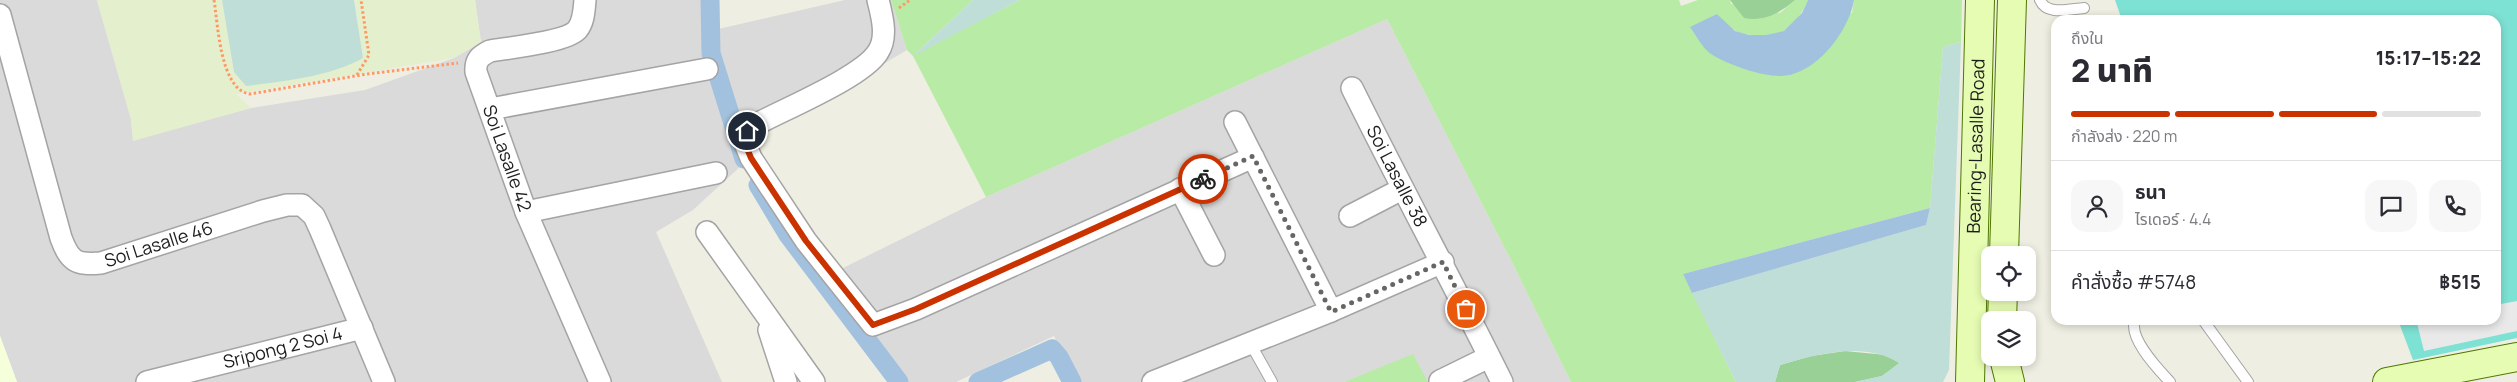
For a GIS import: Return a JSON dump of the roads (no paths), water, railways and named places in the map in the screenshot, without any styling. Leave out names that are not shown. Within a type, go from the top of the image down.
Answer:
[{"type":"street","name":"Soi Lasalle 42","points":[[585,0],[584,15],[576,30],[557,39],[490,51],[481,56],[476,63],[476,72],[526,212],[600,382]]},
{"type":"street","points":[[878,0],[884,35],[878,52],[861,70],[753,126],[747,131],[744,141],[751,158],[806,241],[873,325],[916,309],[1253,156]]},
{"type":"street","name":"Bearing-Lasalle Road","points":[[1970,382],[1980,0]]},
{"type":"street","name":"Bearing-Lasalle Road","points":[[2004,246],[2012,0]]},
{"type":"street","name":"Soi Lasalle 46","points":[[0,15],[61,238],[67,254],[73,260],[86,264],[101,263],[263,211],[287,205],[302,205],[314,216],[384,382]]},
{"type":"street","points":[[490,109],[708,69]]},
{"type":"street","name":"Soi Lasalle 38","points":[[1352,88],[1402,189],[1443,262],[1502,382]]},
{"type":"street","points":[[1235,122],[1331,312]]},
{"type":"street","points":[[526,212],[716,173]]},
{"type":"street","points":[[1180,189],[1214,255]]},
{"type":"street","points":[[1350,216],[1402,189]]},
{"type":"street","points":[[707,232],[814,382]]},
{"type":"street","points":[[1153,382],[1331,312],[1443,262]]},
{"type":"street","points":[[764,314],[786,382]]},
{"type":"street","name":"Sripong 2 Soi 4","points":[[147,382],[362,328]]},
{"type":"street","points":[[1964,382],[1971,341]]},
{"type":"street","points":[[1440,381],[1489,357]]},
{"type":"street","points":[[2387,382],[2517,357]]},
{"type":"street","points":[[2001,382],[2002,366]]},
{"type":"street","points":[[2005,366],[2010,382]]},
{"type":"lane","points":[[2040,0],[2043,6],[2049,10],[2084,8]]},
{"type":"lane","points":[[2132,325],[2138,342],[2170,382]]},
{"type":"lane","points":[[2207,325],[2248,382]]},
{"type":"lane","points":[[1250,343],[1272,382]]},
{"type":"waterway","points":[[710,0],[711,53],[744,159]]},
{"type":"waterway","points":[[758,185],[788,235],[899,382]]},
{"type":"waterway","points":[[978,382],[1052,349],[1059,357],[1072,382]]}]
